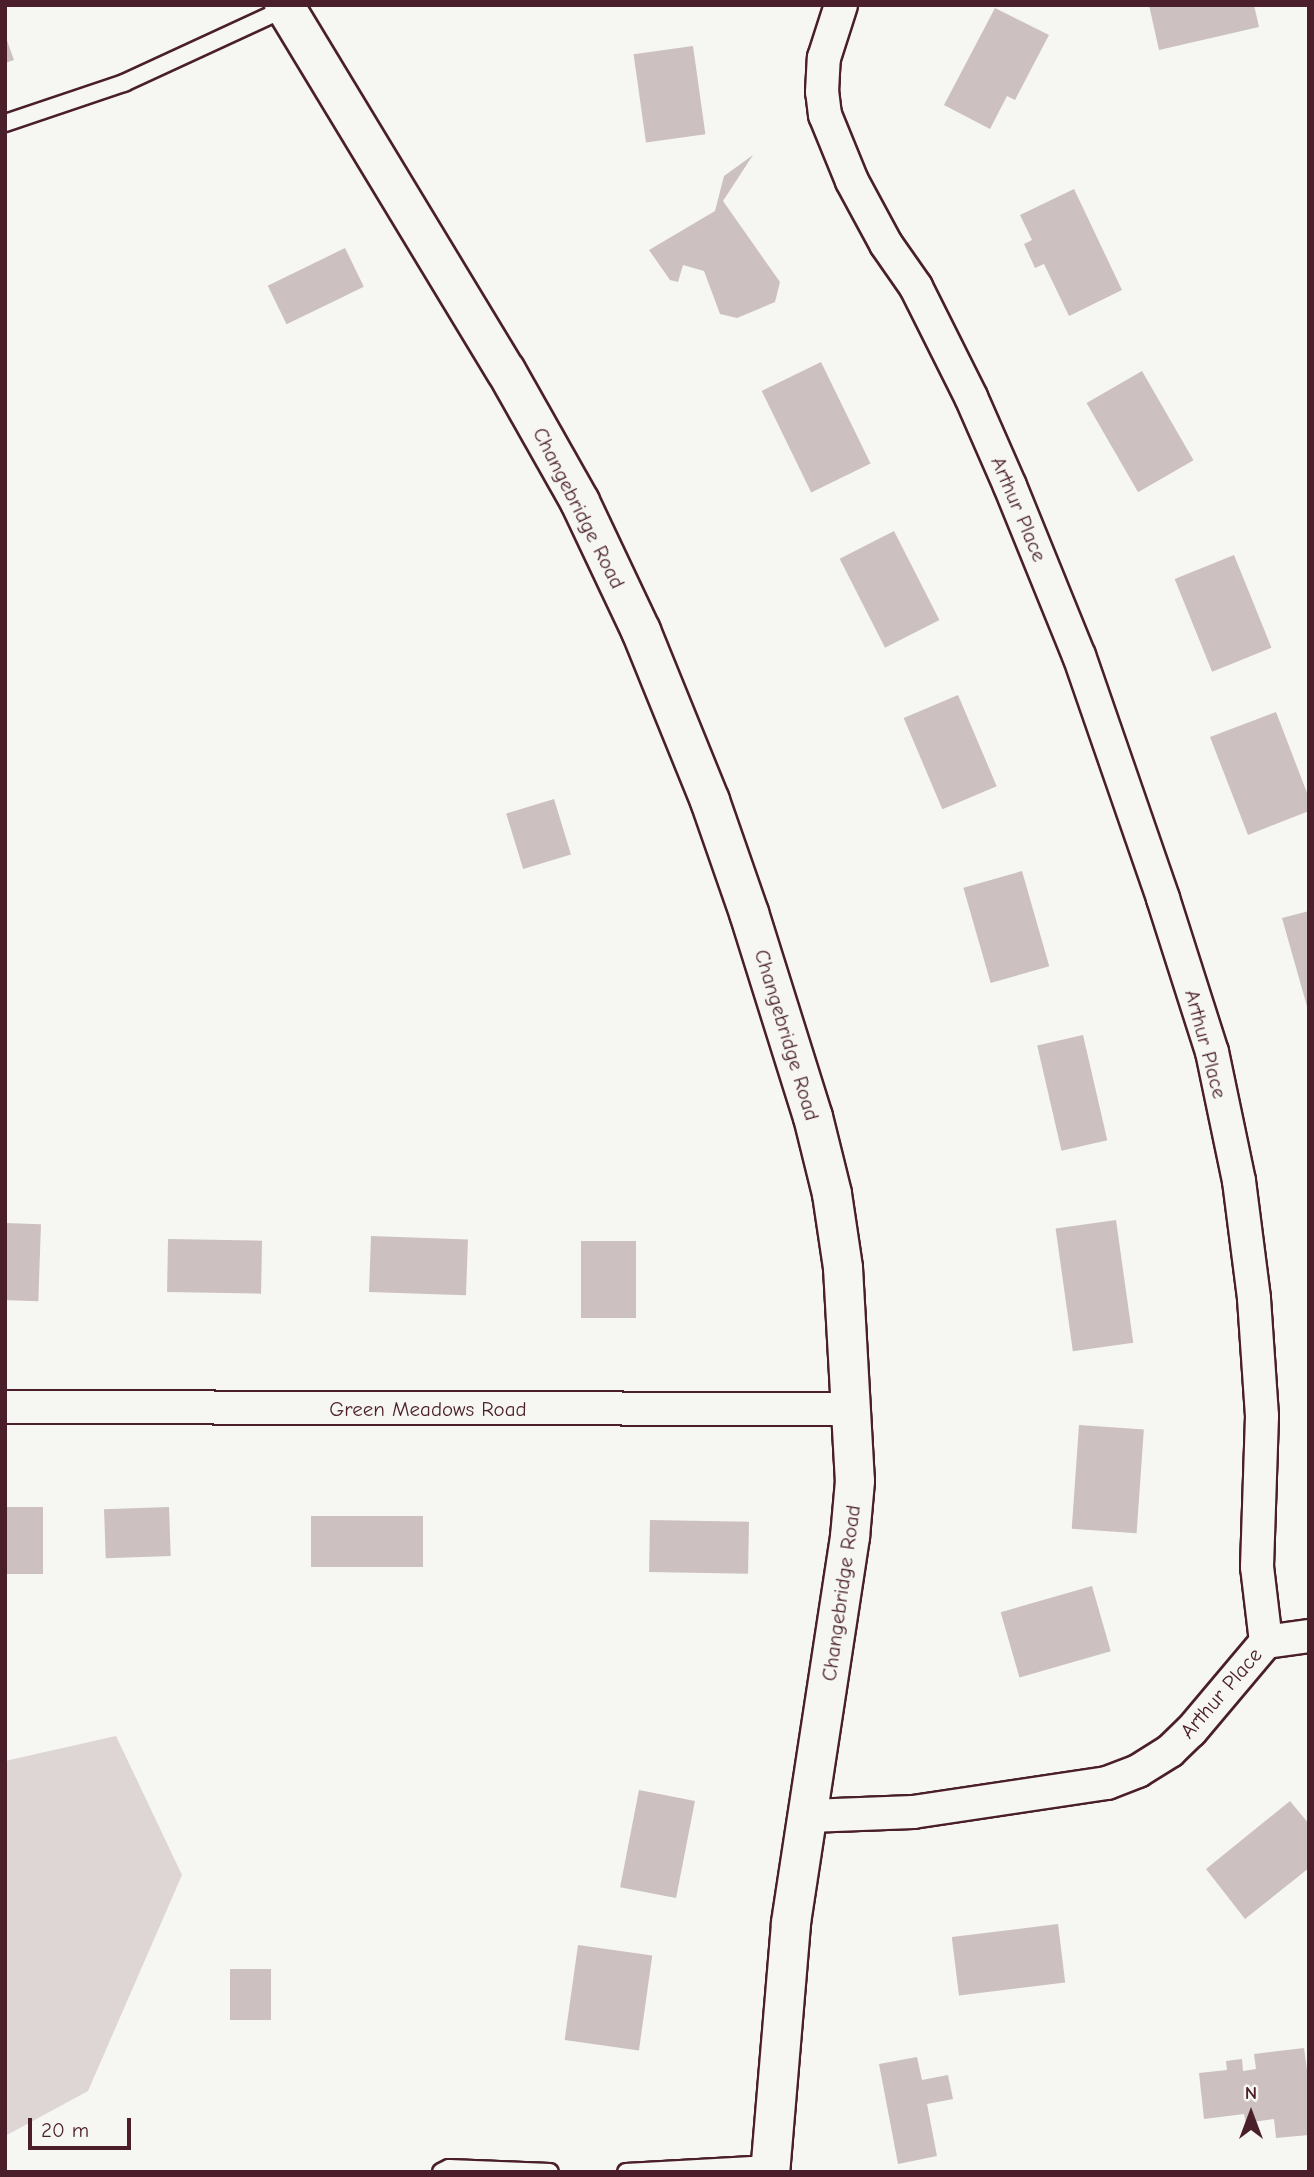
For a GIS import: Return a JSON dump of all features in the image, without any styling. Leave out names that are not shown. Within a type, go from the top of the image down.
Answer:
[{"type":"main road","name":"Changebridge Road","points":[[285,7],[506,371],[580,502],[646,643],[709,801],[749,913],[813,1117],[832,1194],[843,1268],[855,1481],[850,1537],[791,1924],[770,2168]]},
{"type":"street","name":"Arthur Place","points":[[809,1816],[913,1812],[1107,1783],[1138,1771],[1170,1751],[1191,1731],[1266,1642],[1257,1567],[1262,1416],[1254,1298],[1239,1181],[1212,1052],[1163,898],[1079,656],[1010,486],[971,397],[916,287],[886,244],[852,181],[825,115],[822,92],[824,58],[841,5]]},
{"type":"street","name":"Green Meadows Road","points":[[5,1407],[851,1409]]},
{"type":"street","points":[[1266,1642],[1309,1636]]},
{"type":"lane","points":[[5,123],[124,83],[285,7]]},
{"type":"lane","points":[[441,2172],[449,2168],[550,2172]]},
{"type":"lane","points":[[626,2172],[770,2168]]},
{"type":"shaded area","points":[[116,1736],[182,1875],[88,2091],[5,2136],[5,1761]]},
{"type":"building","points":[[1149,5],[1254,5],[1259,27],[1159,50]]},
{"type":"building","points":[[995,8],[1049,35],[1015,100],[1007,96],[990,129],[944,105]]},
{"type":"building","points":[[5,35],[14,60],[5,63]]},
{"type":"building","points":[[693,46],[705,134],[646,142],[634,54]]},
{"type":"building","points":[[753,155],[723,201],[780,282],[775,302],[737,318],[720,314],[704,271],[683,265],[678,282],[670,280],[649,250],[715,211],[724,176]]},
{"type":"building","points":[[1074,189],[1122,290],[1069,316],[1044,264],[1035,268],[1024,244],[1032,240],[1020,215]]},
{"type":"building","points":[[345,248],[364,287],[287,324],[268,286]]},
{"type":"building","points":[[821,362],[871,464],[811,492],[762,391]]},
{"type":"building","points":[[1142,371],[1194,460],[1138,492],[1087,403]]},
{"type":"building","points":[[894,531],[939,620],[885,648],[840,559]]},
{"type":"building","points":[[1234,555],[1271,648],[1212,672],[1175,579]]},
{"type":"building","points":[[958,695],[997,786],[942,809],[904,718]]},
{"type":"building","points":[[1276,712],[1309,798],[1309,811],[1248,835],[1210,737]]},
{"type":"building","points":[[554,799],[571,854],[523,869],[506,814]]},
{"type":"building","points":[[1022,871],[1049,966],[991,983],[963,888]]},
{"type":"building","points":[[1309,911],[1309,1010],[1308,1010],[1282,918]]},
{"type":"building","points":[[1083,1035],[1107,1140],[1061,1151],[1037,1046]]},
{"type":"building","points":[[1116,1220],[1133,1343],[1073,1351],[1056,1228]]},
{"type":"building","points":[[5,1223],[41,1224],[38,1301],[5,1300]]},
{"type":"building","points":[[371,1236],[468,1239],[466,1295],[369,1292]]},
{"type":"building","points":[[168,1239],[262,1241],[261,1294],[167,1292]]},
{"type":"building","points":[[581,1241],[636,1241],[636,1318],[581,1318]]},
{"type":"building","points":[[1079,1425],[1144,1430],[1137,1533],[1072,1529]]},
{"type":"building","points":[[5,1507],[43,1507],[43,1574],[5,1574]]},
{"type":"building","points":[[169,1507],[171,1556],[106,1558],[104,1509]]},
{"type":"building","points":[[311,1516],[423,1516],[423,1567],[311,1567]]},
{"type":"building","points":[[650,1520],[749,1522],[748,1574],[649,1572]]},
{"type":"building","points":[[1092,1586],[1111,1651],[1019,1678],[1001,1612]]},
{"type":"building","points":[[639,1790],[695,1801],[676,1898],[620,1887]]},
{"type":"building","points":[[1290,1801],[1309,1824],[1309,1868],[1245,1919],[1206,1869]]},
{"type":"building","points":[[1058,1924],[1065,1983],[959,1996],[952,1937]]},
{"type":"building","points":[[578,1945],[652,1955],[639,2051],[565,2040]]},
{"type":"building","points":[[230,1969],[271,1969],[271,2020],[230,2020]]},
{"type":"building","points":[[1304,2048],[1309,2085],[1309,2135],[1276,2138],[1274,2119],[1246,2123],[1244,2114],[1204,2119],[1199,2073],[1227,2070],[1226,2061],[1242,2059],[1243,2071],[1256,2069],[1254,2054]]},
{"type":"building","points":[[917,2057],[922,2080],[948,2075],[953,2099],[927,2104],[937,2156],[898,2164],[879,2064]]}]
